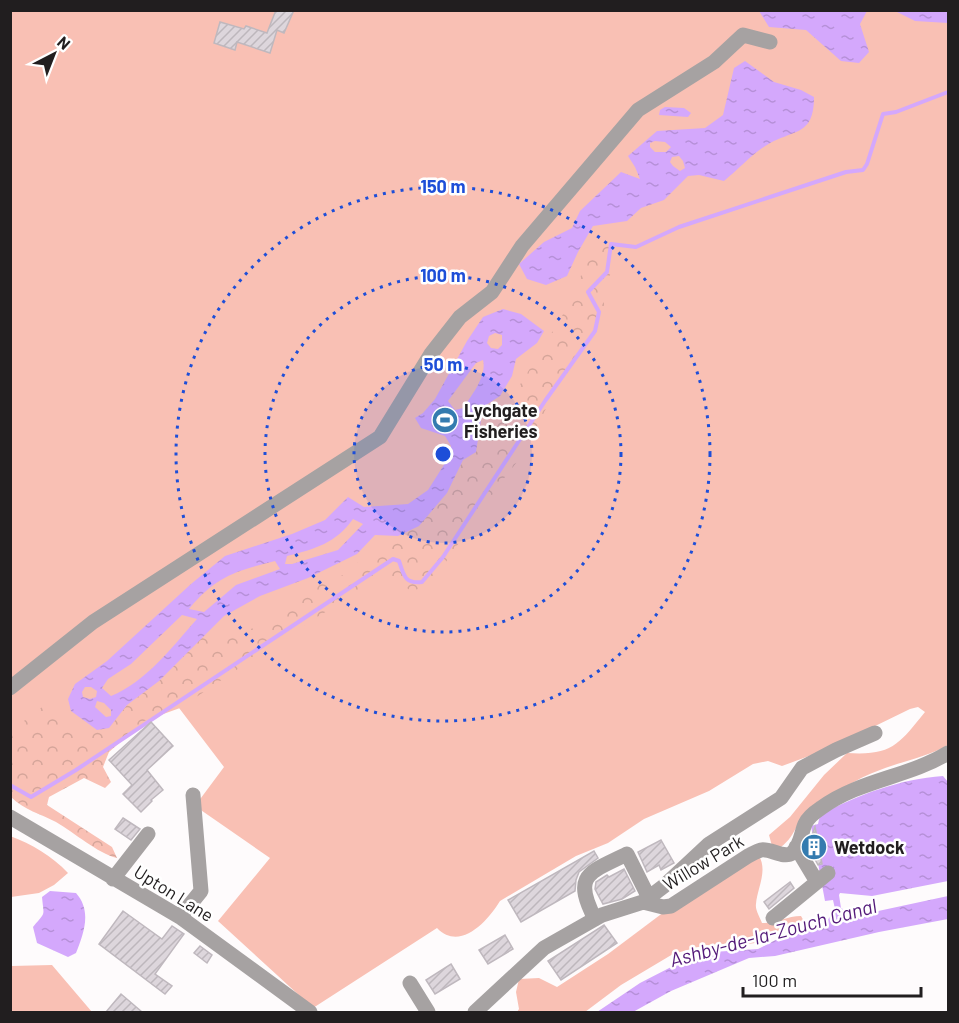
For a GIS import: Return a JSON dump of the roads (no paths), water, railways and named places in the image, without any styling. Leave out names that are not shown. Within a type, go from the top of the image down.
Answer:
[{"type":"street","points":[[10,688],[93,622],[380,437],[431,354],[460,317],[492,292],[522,246],[638,110],[714,62],[743,35],[770,42]]},
{"type":"street","points":[[595,919],[585,896],[585,882],[594,871],[627,854],[646,900],[709,844],[781,798],[802,768],[875,733]]},
{"type":"street","points":[[773,918],[822,877],[795,847],[801,839],[808,819],[836,798],[868,784],[900,776],[948,753]]},
{"type":"street","points":[[180,917],[201,891],[193,795]]},
{"type":"street","name":"Upton Lane","points":[[10,817],[180,917],[310,1012]]},
{"type":"street","points":[[113,879],[148,834]]},
{"type":"street","name":"Willow Park","points":[[475,1012],[544,948],[602,915],[646,900],[663,907],[671,906],[755,852],[762,849],[787,855],[792,853],[795,847]]},
{"type":"street","points":[[410,984],[428,1012]]},
{"type":"water","points":[[759,11],[867,11],[860,24],[869,52],[859,63],[841,61],[806,30],[769,27]]},
{"type":"water","points":[[895,11],[948,11],[948,23],[915,21]]},
{"type":"water","points":[[745,61],[774,82],[801,90],[814,97],[813,110],[806,126],[762,148],[724,181],[699,175],[688,176],[664,200],[641,208],[627,221],[593,226],[567,276],[546,285],[527,279],[519,264],[544,242],[572,228],[580,211],[621,172],[640,179],[628,156],[657,131],[705,128],[723,115],[734,68]],"holes":[[[665,142],[671,147],[666,152],[655,152],[650,147],[650,143]],[[679,156],[685,168],[680,171],[670,162],[672,157]]]},
{"type":"water","points":[[665,107],[684,108],[691,113],[688,117],[659,115],[660,110]]},
{"type":"water","points":[[503,309],[521,314],[544,331],[537,343],[516,359],[512,376],[500,396],[483,407],[476,452],[463,460],[447,493],[419,526],[398,536],[375,535],[357,554],[308,578],[260,596],[224,616],[159,681],[127,705],[109,728],[97,730],[71,711],[68,699],[75,684],[107,661],[225,556],[292,534],[325,520],[348,497],[364,507],[408,504],[428,490],[447,460],[451,446],[445,436],[421,428],[415,418],[423,413],[435,399],[483,317]],"holes":[[[495,333],[502,335],[502,345],[498,349],[491,348],[487,343],[489,336]],[[483,360],[481,379],[463,408],[455,410],[448,401],[476,363]],[[353,519],[363,524],[338,550],[285,564],[287,556],[316,548],[339,534]],[[275,561],[280,569],[236,585],[204,612],[189,609],[218,582],[249,568]],[[182,615],[197,619],[158,663],[136,682],[111,696],[102,688],[108,679],[131,664]],[[85,687],[91,687],[97,691],[96,697],[90,699],[83,697],[82,692]],[[97,701],[104,703],[111,710],[111,716],[106,717],[95,707]]]},
{"type":"water","points":[[943,776],[948,782],[948,881],[872,896],[840,893],[839,895],[841,908],[855,916],[948,896],[948,919],[775,956],[749,958],[671,991],[633,1012],[597,1012],[640,983],[677,964],[713,952],[758,949],[791,932],[825,924],[835,909],[833,900],[825,901],[811,826],[818,824],[820,815],[864,795],[895,784]]},
{"type":"water","points":[[50,891],[76,893],[84,907],[85,922],[82,938],[76,953],[68,957],[37,943],[33,927],[43,914],[42,897]]},
{"type":"waterway","points":[[10,785],[31,797],[76,770],[393,559],[399,561],[408,580],[422,582],[443,557],[545,401],[595,331],[599,312],[588,292],[607,272],[611,244],[636,247],[679,227],[846,172],[863,170],[883,114],[896,112],[948,92]]},
{"type":"place","name":"Lychgate Fisheries","points":[[445,420]]},
{"type":"place","name":"Wetdock","points":[[814,847]]},
{"type":"water label","name":"Ashby-de-la-Zouch Canal","points":[[773,932]]}]
